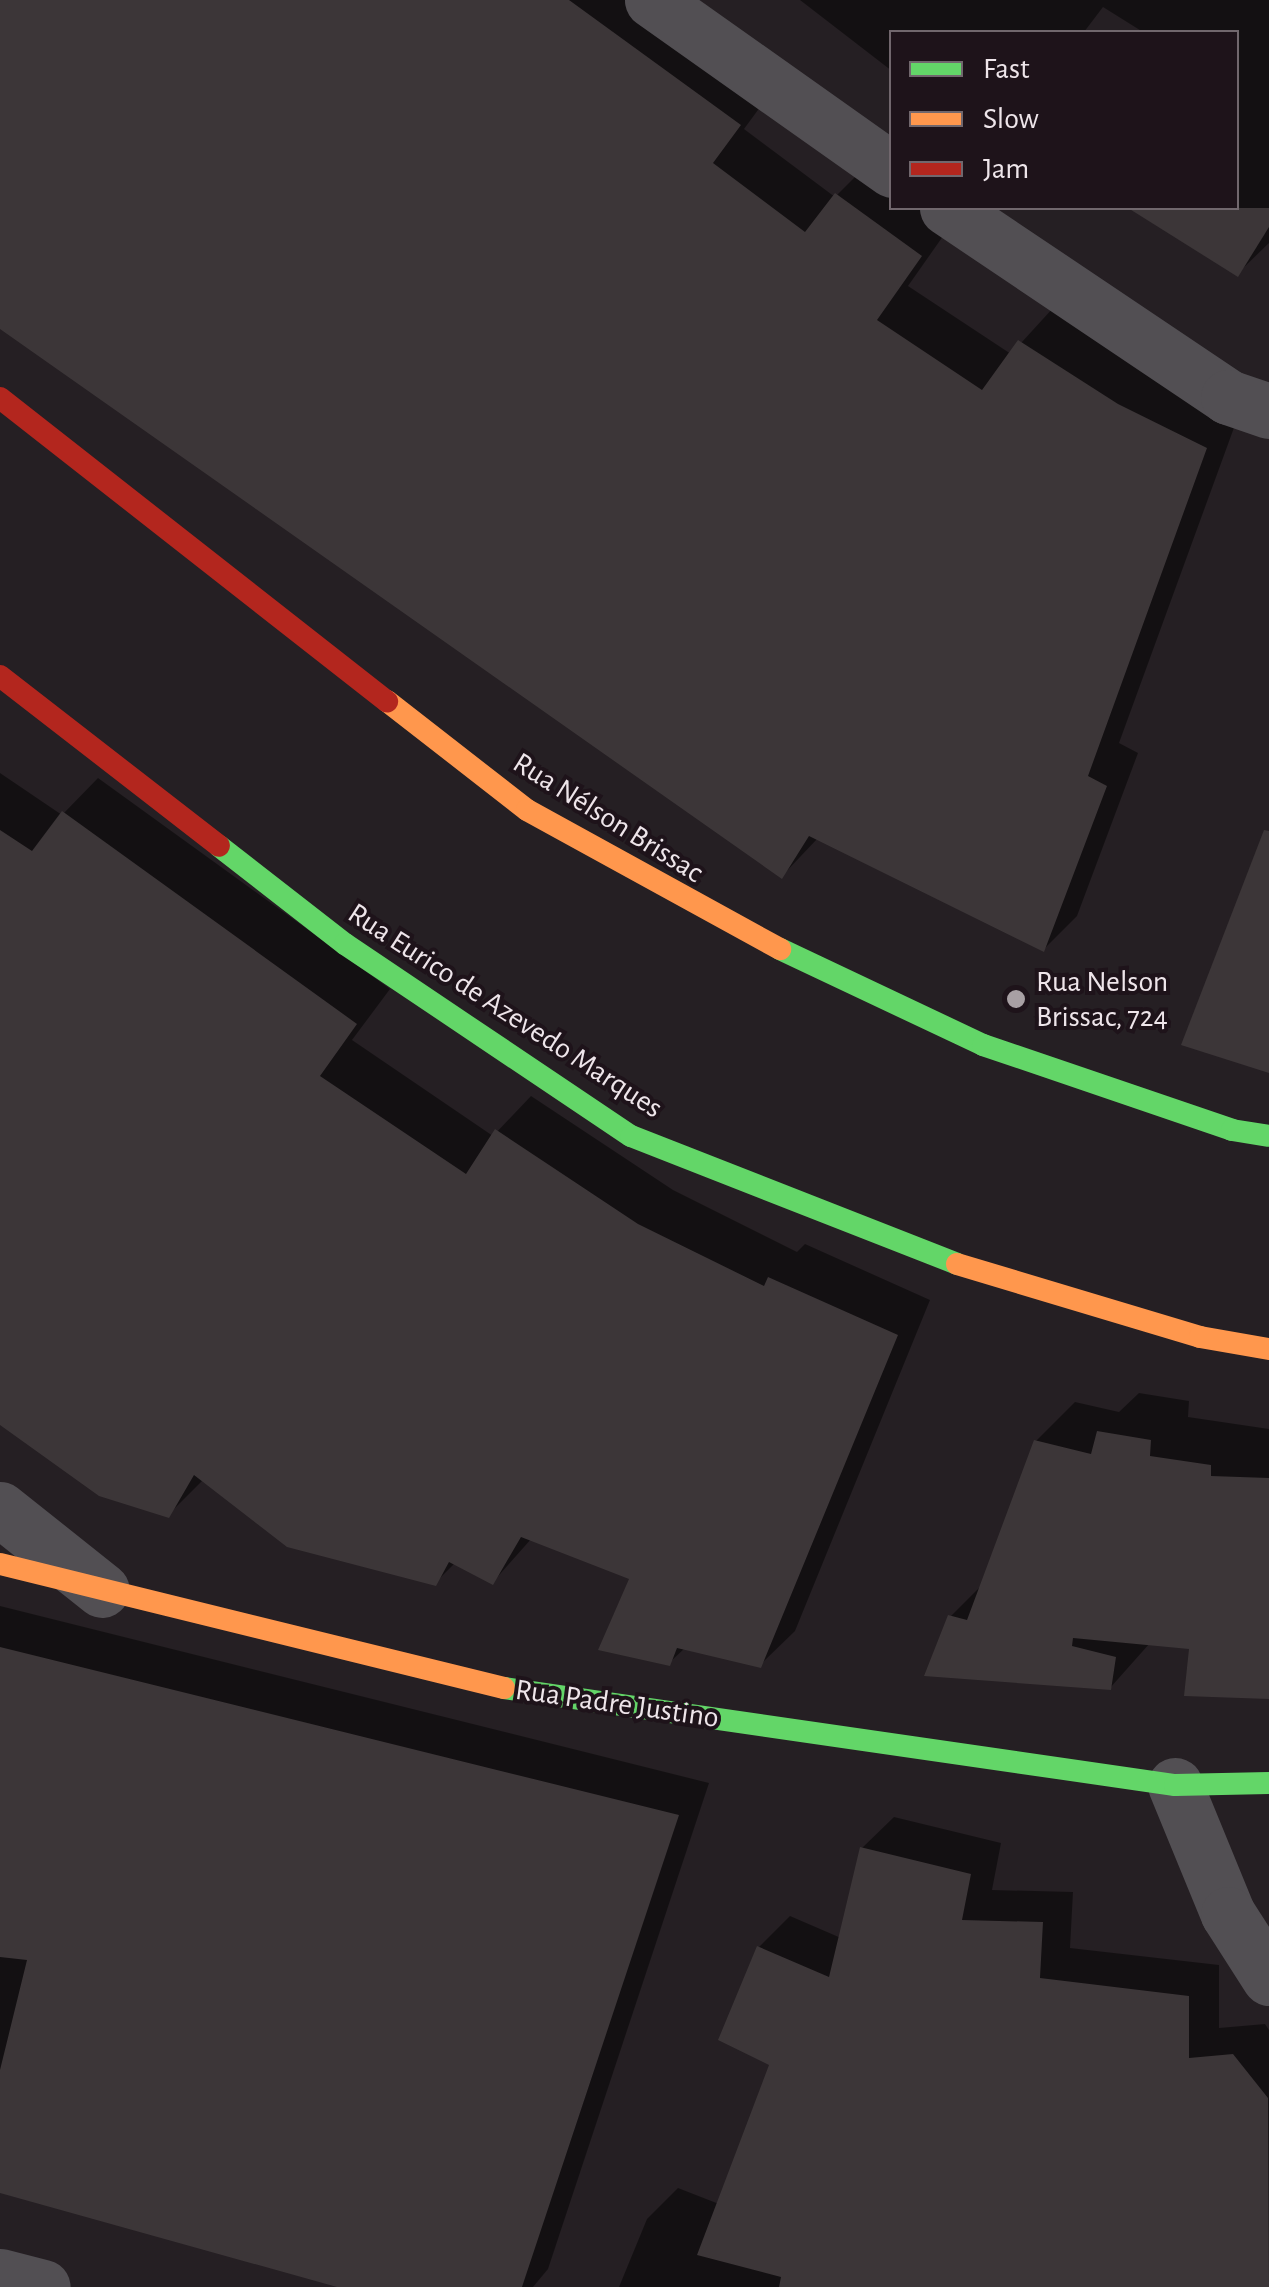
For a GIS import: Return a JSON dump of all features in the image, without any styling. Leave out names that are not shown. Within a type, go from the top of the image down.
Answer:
[{"type":"street","points":[[652,0],[889,168]]},
{"type":"street","points":[[950,210],[1228,397],[1269,412]]},
{"type":"street","name":"Rua Nélson Brissac","points":[[0,398],[528,810],[630,870],[716,920],[983,1045],[1232,1130],[1269,1136]]},
{"type":"street","name":"Rua Eurico de Azevedo Marques","points":[[0,676],[345,944],[631,1136],[932,1256],[1200,1337],[1269,1349]]},
{"type":"street","name":"Rua Padre Justino","points":[[0,1509],[102,1590],[476,1684],[1175,1785],[1269,1783]]},
{"type":"street","points":[[0,1564],[102,1590]]},
{"type":"street","points":[[1175,1785],[1228,1914],[1269,1978]]},
{"type":"street","points":[[0,2276],[43,2287]]},
{"type":"building","points":[[0,0],[569,0],[741,125],[713,163],[805,232],[835,193],[922,256],[877,320],[982,390],[1018,340],[1118,404],[1207,448],[1088,776],[1107,786],[1044,952],[809,836],[782,879],[0,329]]},
{"type":"building","points":[[1269,208],[1269,227],[1238,277],[1131,210]]},
{"type":"building","points":[[62,811],[357,1024],[320,1076],[466,1174],[495,1129],[638,1224],[764,1286],[768,1277],[898,1335],[761,1668],[677,1648],[670,1666],[598,1650],[629,1579],[521,1537],[493,1585],[449,1562],[436,1586],[287,1547],[194,1475],[169,1518],[99,1496],[0,1425],[0,830],[32,851]]},
{"type":"building","points":[[1264,830],[1269,831],[1269,1073],[1181,1045]]},
{"type":"building","points":[[1097,1431],[1151,1440],[1150,1456],[1211,1465],[1211,1476],[1269,1478],[1269,1699],[1184,1696],[1189,1649],[1073,1638],[1072,1646],[1116,1657],[1111,1690],[924,1676],[948,1615],[967,1620],[1034,1440],[1091,1454]]},
{"type":"building","points":[[0,1647],[679,1815],[522,2287],[337,2287],[0,2193],[0,2070],[27,1960],[0,1957]]},
{"type":"building","points":[[860,1847],[971,1874],[962,1920],[1043,1922],[1040,1978],[1189,1996],[1189,2058],[1233,2054],[1268,2098],[1269,2287],[779,2287],[781,2277],[697,2255],[769,2065],[718,2040],[757,1946],[829,1977]]},
{"type":"traffic: fast","points":[[219,846],[345,944],[631,1136],[957,1264]]},
{"type":"traffic: fast","points":[[780,949],[983,1045],[1232,1130],[1269,1136]]},
{"type":"traffic: fast","points":[[504,1688],[1175,1785],[1269,1783]]},
{"type":"traffic: slow","points":[[387,701],[527,810],[780,949]]},
{"type":"traffic: slow","points":[[957,1264],[1200,1337],[1269,1349]]},
{"type":"traffic: slow","points":[[0,1564],[504,1688]]},
{"type":"traffic: jam","points":[[0,398],[387,701]]},
{"type":"traffic: jam","points":[[0,676],[219,846]]},
{"type":"place","name":"Rua Nelson Brissac, 724","points":[[1016,999]]}]
